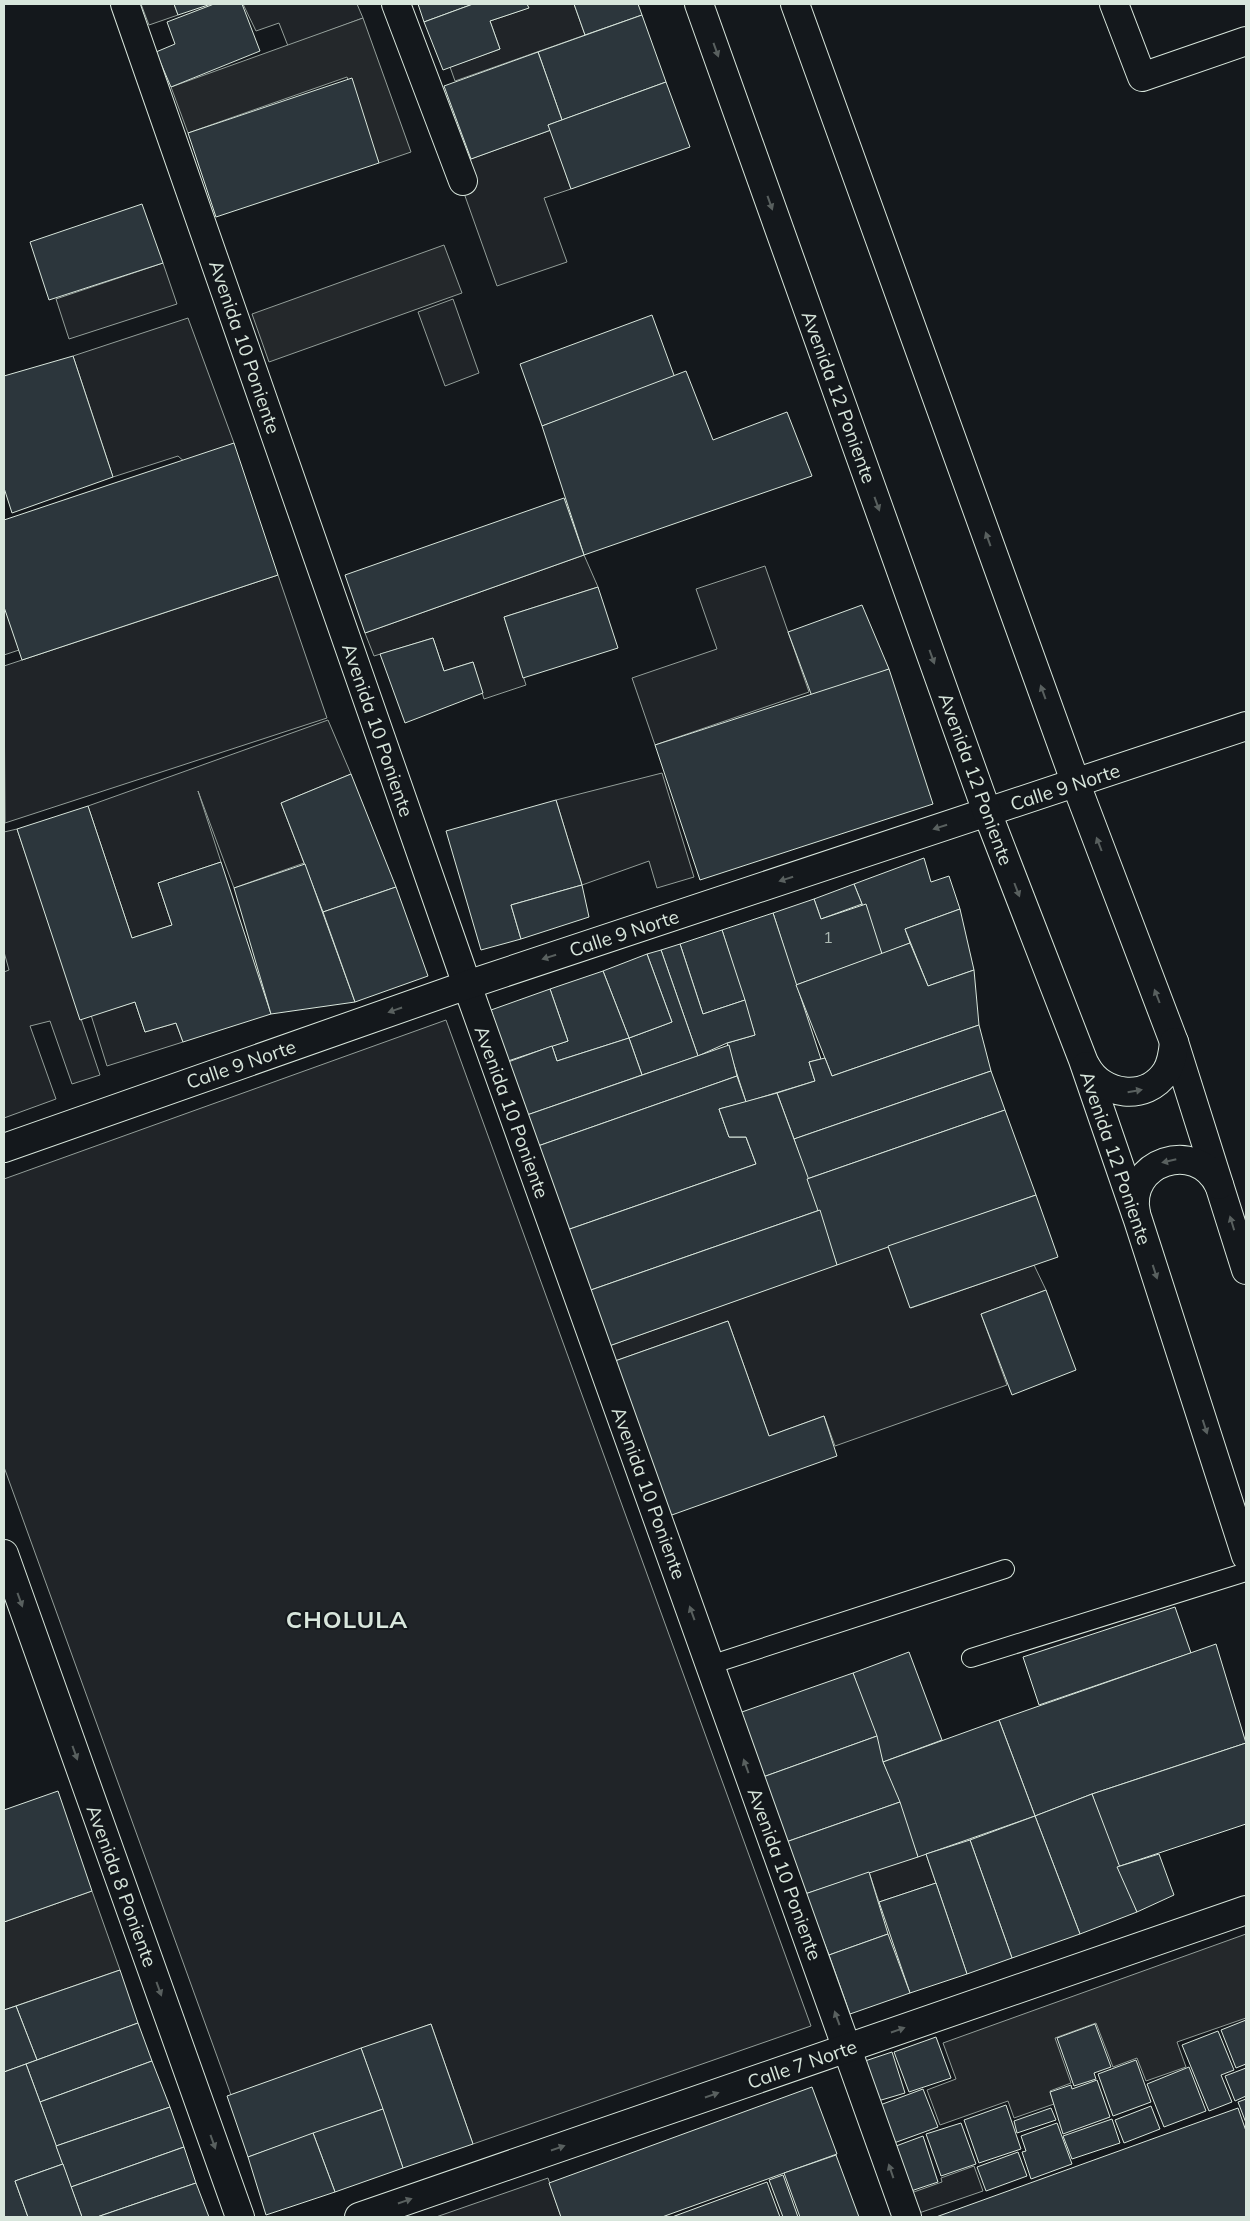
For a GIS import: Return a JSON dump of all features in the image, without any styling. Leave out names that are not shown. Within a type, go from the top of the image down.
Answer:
[{"type":"street","name":"Avenida 10 Poniente","points":[[125,4],[467,985],[907,2217]]},
{"type":"street","points":[[396,4],[463,181]]},
{"type":"street","name":"Avenida 12 Poniente","points":[[699,4],[987,812],[1083,1060],[1138,1220],[1246,1556]]},
{"type":"street","points":[[795,4],[1076,784],[1174,1042],[1246,1270]]},
{"type":"street","points":[[1114,4],[1142,77],[1246,41]]},
{"type":"street","name":"Calle 9 Norte","points":[[4,1148],[467,985],[1246,726]]},
{"type":"street","points":[[1083,1060],[1090,1073],[1100,1083],[1113,1090],[1127,1092],[1142,1090],[1155,1083],[1166,1072],[1172,1058],[1174,1042]]},
{"type":"street","points":[[1138,1220],[1135,1205],[1136,1190],[1143,1177],[1153,1167],[1166,1160],[1193,1161],[1206,1168],[1215,1178],[1221,1190]]},
{"type":"street","name":"Avenida 8 Poniente","points":[[4,1554],[240,2217]]},
{"type":"street","name":"Calle 7 Norte","points":[[358,2217],[1246,1910]]},
{"type":"lane","points":[[710,1665],[1005,1569]]},
{"type":"lane","points":[[971,1658],[1246,1572]]},
{"type":"shaded area","points":[[141,4],[174,4],[178,15],[149,25]]},
{"type":"shaded area","points":[[243,4],[357,4],[363,18],[288,46],[279,23],[256,31]]},
{"type":"shaded area","points":[[527,4],[574,4],[585,35],[455,81],[450,67],[500,49],[490,21],[528,8]]},
{"type":"shaded area","points":[[363,18],[411,152],[379,163],[347,77],[188,133],[171,87]]},
{"type":"shaded area","points":[[551,130],[571,189],[544,198],[567,262],[497,286],[454,165]]},
{"type":"shaded area","points":[[444,245],[462,293],[269,362],[252,314]]},
{"type":"shaded area","points":[[163,263],[177,304],[69,339],[56,299]]},
{"type":"shaded area","points":[[453,299],[479,373],[445,386],[418,312]]},
{"type":"shaded area","points":[[188,318],[234,443],[186,463],[178,456],[113,477],[73,356]]},
{"type":"shaded area","points":[[584,555],[598,587],[504,617],[526,685],[484,699],[473,662],[444,671],[433,638],[374,656],[365,633]]},
{"type":"shaded area","points":[[765,566],[809,692],[655,745],[632,678],[717,649],[696,589]]},
{"type":"shaded area","points":[[278,575],[327,718],[5,823],[4,666]]},
{"type":"shaded area","points":[[4,604],[19,650],[4,655]]},
{"type":"shaded area","points":[[328,720],[351,774],[281,803],[304,863],[234,888],[198,791],[221,862],[158,883],[172,925],[132,938],[88,806]]},
{"type":"shaded area","points":[[662,773],[694,877],[657,888],[649,861],[582,885],[556,800]]},
{"type":"shaded area","points":[[17,829],[100,1075],[72,1084],[50,1021],[30,1026],[56,1099],[4,1118],[4,972],[9,970],[4,952],[4,832]]},
{"type":"shaded area","points":[[135,1002],[145,1032],[176,1023],[183,1042],[107,1066],[91,1015]]},
{"type":"shaded area","points":[[446,1020],[811,2026],[473,2144],[431,2024],[231,2095],[4,1467],[4,1179]]},
{"type":"shaded area","points":[[888,1246],[911,1308],[1034,1265],[1046,1290],[981,1314],[1007,1385],[835,1446],[824,1416],[769,1436],[728,1321],[615,1361],[609,1346]]},
{"type":"shaded area","points":[[926,1854],[936,1883],[879,1902],[869,1872]]},
{"type":"shaded area","points":[[92,1891],[120,1970],[4,2010],[4,1922]]},
{"type":"shaded area","points":[[1246,1934],[1246,2018],[1177,2042],[1186,2067],[1146,2081],[1137,2058],[1113,2067],[1096,2023],[1055,2038],[1071,2083],[1050,2091],[1054,2104],[1014,2118],[1008,2101],[940,2125],[927,2090],[956,2079],[943,2043]]},
{"type":"shaded area","points":[[974,2166],[983,2191],[919,2213],[911,2193],[942,2182],[941,2178]]},
{"type":"shaded area","points":[[548,2178],[561,2217],[436,2217]]},
{"type":"building","points":[[174,4],[211,4],[178,15]]},
{"type":"building","points":[[214,4],[242,4],[260,51],[171,87],[156,52],[175,44],[167,22]]},
{"type":"building","points":[[418,4],[473,4],[424,22]]},
{"type":"building","points":[[473,4],[527,4],[529,8],[490,21],[500,49],[443,70],[424,22]]},
{"type":"building","points":[[574,4],[638,4],[642,15],[585,35]]},
{"type":"building","points":[[642,15],[666,82],[562,120],[538,52]]},
{"type":"building","points":[[538,52],[562,120],[548,125],[551,130],[471,159],[444,86]]},
{"type":"building","points":[[352,78],[379,163],[216,217],[188,133]]},
{"type":"building","points":[[666,82],[690,147],[571,189],[548,125]]},
{"type":"building","points":[[142,204],[163,263],[49,300],[30,242]]},
{"type":"building","points":[[652,315],[675,378],[542,426],[520,364]]},
{"type":"building","points":[[73,356],[113,477],[12,513],[4,488],[4,376]]},
{"type":"building","points":[[686,371],[713,440],[787,412],[812,476],[584,555],[542,426]]},
{"type":"building","points":[[234,443],[278,575],[22,660],[4,607],[4,520]]},
{"type":"building","points":[[564,498],[584,555],[365,633],[345,575]]},
{"type":"building","points":[[598,587],[618,648],[523,678],[504,617]]},
{"type":"building","points":[[862,605],[889,669],[813,699],[788,632]]},
{"type":"building","points":[[433,638],[444,671],[473,662],[483,693],[405,723],[380,654]]},
{"type":"building","points":[[889,669],[933,804],[700,880],[655,745]]},
{"type":"building","points":[[351,774],[396,887],[323,912],[281,803]]},
{"type":"building","points":[[556,800],[582,885],[511,905],[521,939],[481,950],[446,831]]},
{"type":"building","points":[[88,806],[132,938],[172,925],[158,883],[221,862],[271,1014],[183,1042],[176,1023],[145,1032],[135,1002],[80,1020],[17,829]]},
{"type":"building","points":[[924,858],[931,882],[949,876],[960,909],[905,929],[910,943],[882,954],[854,884]]},
{"type":"building","points":[[305,864],[355,1002],[271,1014],[234,888]]},
{"type":"building","points":[[854,884],[862,904],[821,919],[814,899]]},
{"type":"building","points":[[582,885],[589,917],[521,939],[511,905]]},
{"type":"building","points":[[396,887],[428,976],[355,1002],[323,912]]},
{"type":"building","points":[[814,899],[821,919],[866,904],[882,954],[796,985],[773,913]]},
{"type":"building","points":[[960,909],[974,970],[928,986],[905,929]]},
{"type":"building","points":[[773,913],[821,1059],[809,1062],[815,1081],[746,1102],[727,1043],[755,1035],[722,930]]},
{"type":"building","points":[[722,930],[745,1000],[703,1014],[680,944]]},
{"type":"building","points":[[910,943],[928,986],[974,970],[979,1025],[832,1076],[796,985]]},
{"type":"building","points":[[680,944],[703,1014],[745,1000],[755,1035],[727,1043],[698,1056],[661,950]]},
{"type":"building","points":[[661,950],[698,1056],[642,1075],[629,1038],[672,1022],[647,954]]},
{"type":"building","points":[[647,954],[672,1022],[629,1038],[603,971]]},
{"type":"building","points":[[603,971],[629,1038],[557,1061],[552,1046],[568,1041],[550,989]]},
{"type":"building","points":[[550,989],[568,1041],[508,1061],[491,1010]]},
{"type":"building","points":[[979,1025],[991,1071],[794,1139],[777,1093],[815,1081],[809,1062],[825,1058],[832,1076]]},
{"type":"building","points":[[629,1038],[642,1075],[527,1115],[508,1062],[552,1046],[557,1061]]},
{"type":"building","points":[[729,1045],[737,1076],[538,1146],[527,1115]]},
{"type":"building","points":[[991,1071],[1005,1110],[807,1179],[794,1139]]},
{"type":"building","points":[[737,1076],[746,1102],[719,1109],[729,1137],[746,1137],[756,1164],[567,1230],[538,1146]]},
{"type":"building","points":[[777,1093],[820,1210],[588,1291],[567,1230],[756,1164],[746,1137],[729,1137],[719,1109]]},
{"type":"building","points":[[1005,1110],[1036,1195],[837,1265],[807,1179]]},
{"type":"building","points":[[1036,1195],[1058,1257],[910,1308],[888,1246]]},
{"type":"building","points":[[820,1210],[837,1265],[609,1346],[588,1291]]},
{"type":"building","points":[[1046,1290],[1076,1370],[1012,1395],[981,1314]]},
{"type":"building","points":[[728,1321],[769,1436],[824,1416],[837,1456],[669,1516],[615,1361]]},
{"type":"building","points":[[1175,1607],[1191,1653],[1039,1705],[1023,1657]]},
{"type":"building","points":[[1216,1644],[1246,1743],[1092,1794],[1035,1816],[999,1720]]},
{"type":"building","points":[[909,1652],[942,1740],[883,1762],[853,1673]]},
{"type":"building","points":[[853,1673],[877,1736],[763,1777],[739,1713]]},
{"type":"building","points":[[999,1720],[1035,1816],[918,1857],[883,1762]]},
{"type":"building","points":[[877,1736],[883,1762],[900,1802],[786,1842],[763,1777]]},
{"type":"building","points":[[1246,1743],[1246,1824],[1117,1867],[1092,1794]]},
{"type":"building","points":[[58,1791],[92,1891],[4,1922],[4,1810]]},
{"type":"building","points":[[1092,1794],[1137,1912],[1080,1934],[1035,1816]]},
{"type":"building","points":[[900,1802],[918,1857],[805,1894],[786,1842]]},
{"type":"building","points":[[1035,1816],[1080,1934],[1012,1958],[970,1840]]},
{"type":"building","points":[[970,1840],[1012,1958],[967,1974],[926,1854]]},
{"type":"building","points":[[1159,1854],[1174,1895],[1137,1912],[1117,1867]]},
{"type":"building","points":[[869,1872],[888,1934],[829,1955],[805,1894]]},
{"type":"building","points":[[936,1883],[967,1974],[910,1993],[879,1902]]},
{"type":"building","points":[[888,1934],[910,1993],[850,2014],[829,1955]]},
{"type":"building","points":[[120,1970],[138,2023],[37,2060],[16,2006]]},
{"type":"building","points":[[16,2006],[37,2060],[4,2072],[4,2010]]},
{"type":"building","points":[[1246,2020],[1246,2064],[1236,2068],[1221,2030]]},
{"type":"building","points":[[138,2023],[152,2061],[40,2102],[26,2064]]},
{"type":"building","points":[[431,2024],[473,2144],[403,2168],[361,2048]]},
{"type":"building","points":[[1095,2024],[1111,2067],[1094,2073],[1096,2079],[1074,2086],[1057,2038]]},
{"type":"building","points":[[1218,2031],[1234,2070],[1221,2075],[1232,2102],[1209,2111],[1182,2045]]},
{"type":"building","points":[[936,2037],[951,2078],[909,2092],[894,2052]]},
{"type":"building","points":[[361,2048],[383,2109],[248,2157],[227,2096]]},
{"type":"building","points":[[892,2052],[905,2093],[878,2101],[865,2061]]},
{"type":"building","points":[[1136,2060],[1151,2102],[1113,2116],[1098,2074]]},
{"type":"building","points":[[152,2061],[170,2107],[56,2146],[40,2102]]},
{"type":"building","points":[[26,2064],[63,2164],[15,2181],[28,2217],[4,2217],[4,2072]]},
{"type":"building","points":[[1189,2067],[1206,2111],[1164,2127],[1147,2084]]},
{"type":"building","points":[[1246,2068],[1246,2096],[1235,2101],[1225,2076]]},
{"type":"building","points":[[1097,2080],[1110,2117],[1063,2134],[1050,2092],[1071,2085],[1072,2089]]},
{"type":"building","points":[[812,2087],[837,2154],[662,2217],[561,2217],[549,2183]]},
{"type":"building","points":[[923,2089],[938,2127],[894,2143],[880,2105]]},
{"type":"building","points":[[1246,2099],[1246,2123],[1238,2102]]},
{"type":"building","points":[[1006,2105],[1021,2149],[979,2163],[964,2120]]},
{"type":"building","points":[[1151,2106],[1160,2129],[1124,2143],[1115,2120]]},
{"type":"building","points":[[170,2107],[184,2147],[71,2187],[56,2146]]},
{"type":"building","points":[[1051,2108],[1056,2120],[1017,2133],[1014,2121]]},
{"type":"building","points":[[1238,2108],[1246,2131],[1246,2217],[936,2217]]},
{"type":"building","points":[[383,2109],[403,2168],[335,2192],[313,2133]]},
{"type":"building","points":[[1112,2119],[1120,2143],[1072,2159],[1063,2136]]},
{"type":"building","points":[[961,2123],[976,2164],[941,2176],[926,2134]]},
{"type":"building","points":[[1057,2123],[1072,2164],[1031,2179],[1022,2152],[1026,2151],[1021,2136]]},
{"type":"building","points":[[313,2133],[335,2192],[266,2215],[248,2157]]},
{"type":"building","points":[[923,2136],[938,2182],[911,2191],[896,2146]]},
{"type":"building","points":[[184,2147],[196,2183],[97,2217],[82,2217],[71,2187]]},
{"type":"building","points":[[1018,2152],[1027,2176],[986,2191],[977,2167]]},
{"type":"building","points":[[836,2155],[859,2217],[800,2217],[784,2173]]},
{"type":"building","points":[[63,2164],[82,2217],[28,2217],[15,2181]]},
{"type":"building","points":[[783,2175],[798,2217],[783,2217],[769,2180]]},
{"type":"building","points":[[767,2182],[780,2217],[672,2217]]},
{"type":"building","points":[[196,2183],[209,2217],[97,2217]]},
{"type":"district","name":"CHOLULA","points":[[347,1620]]}]
